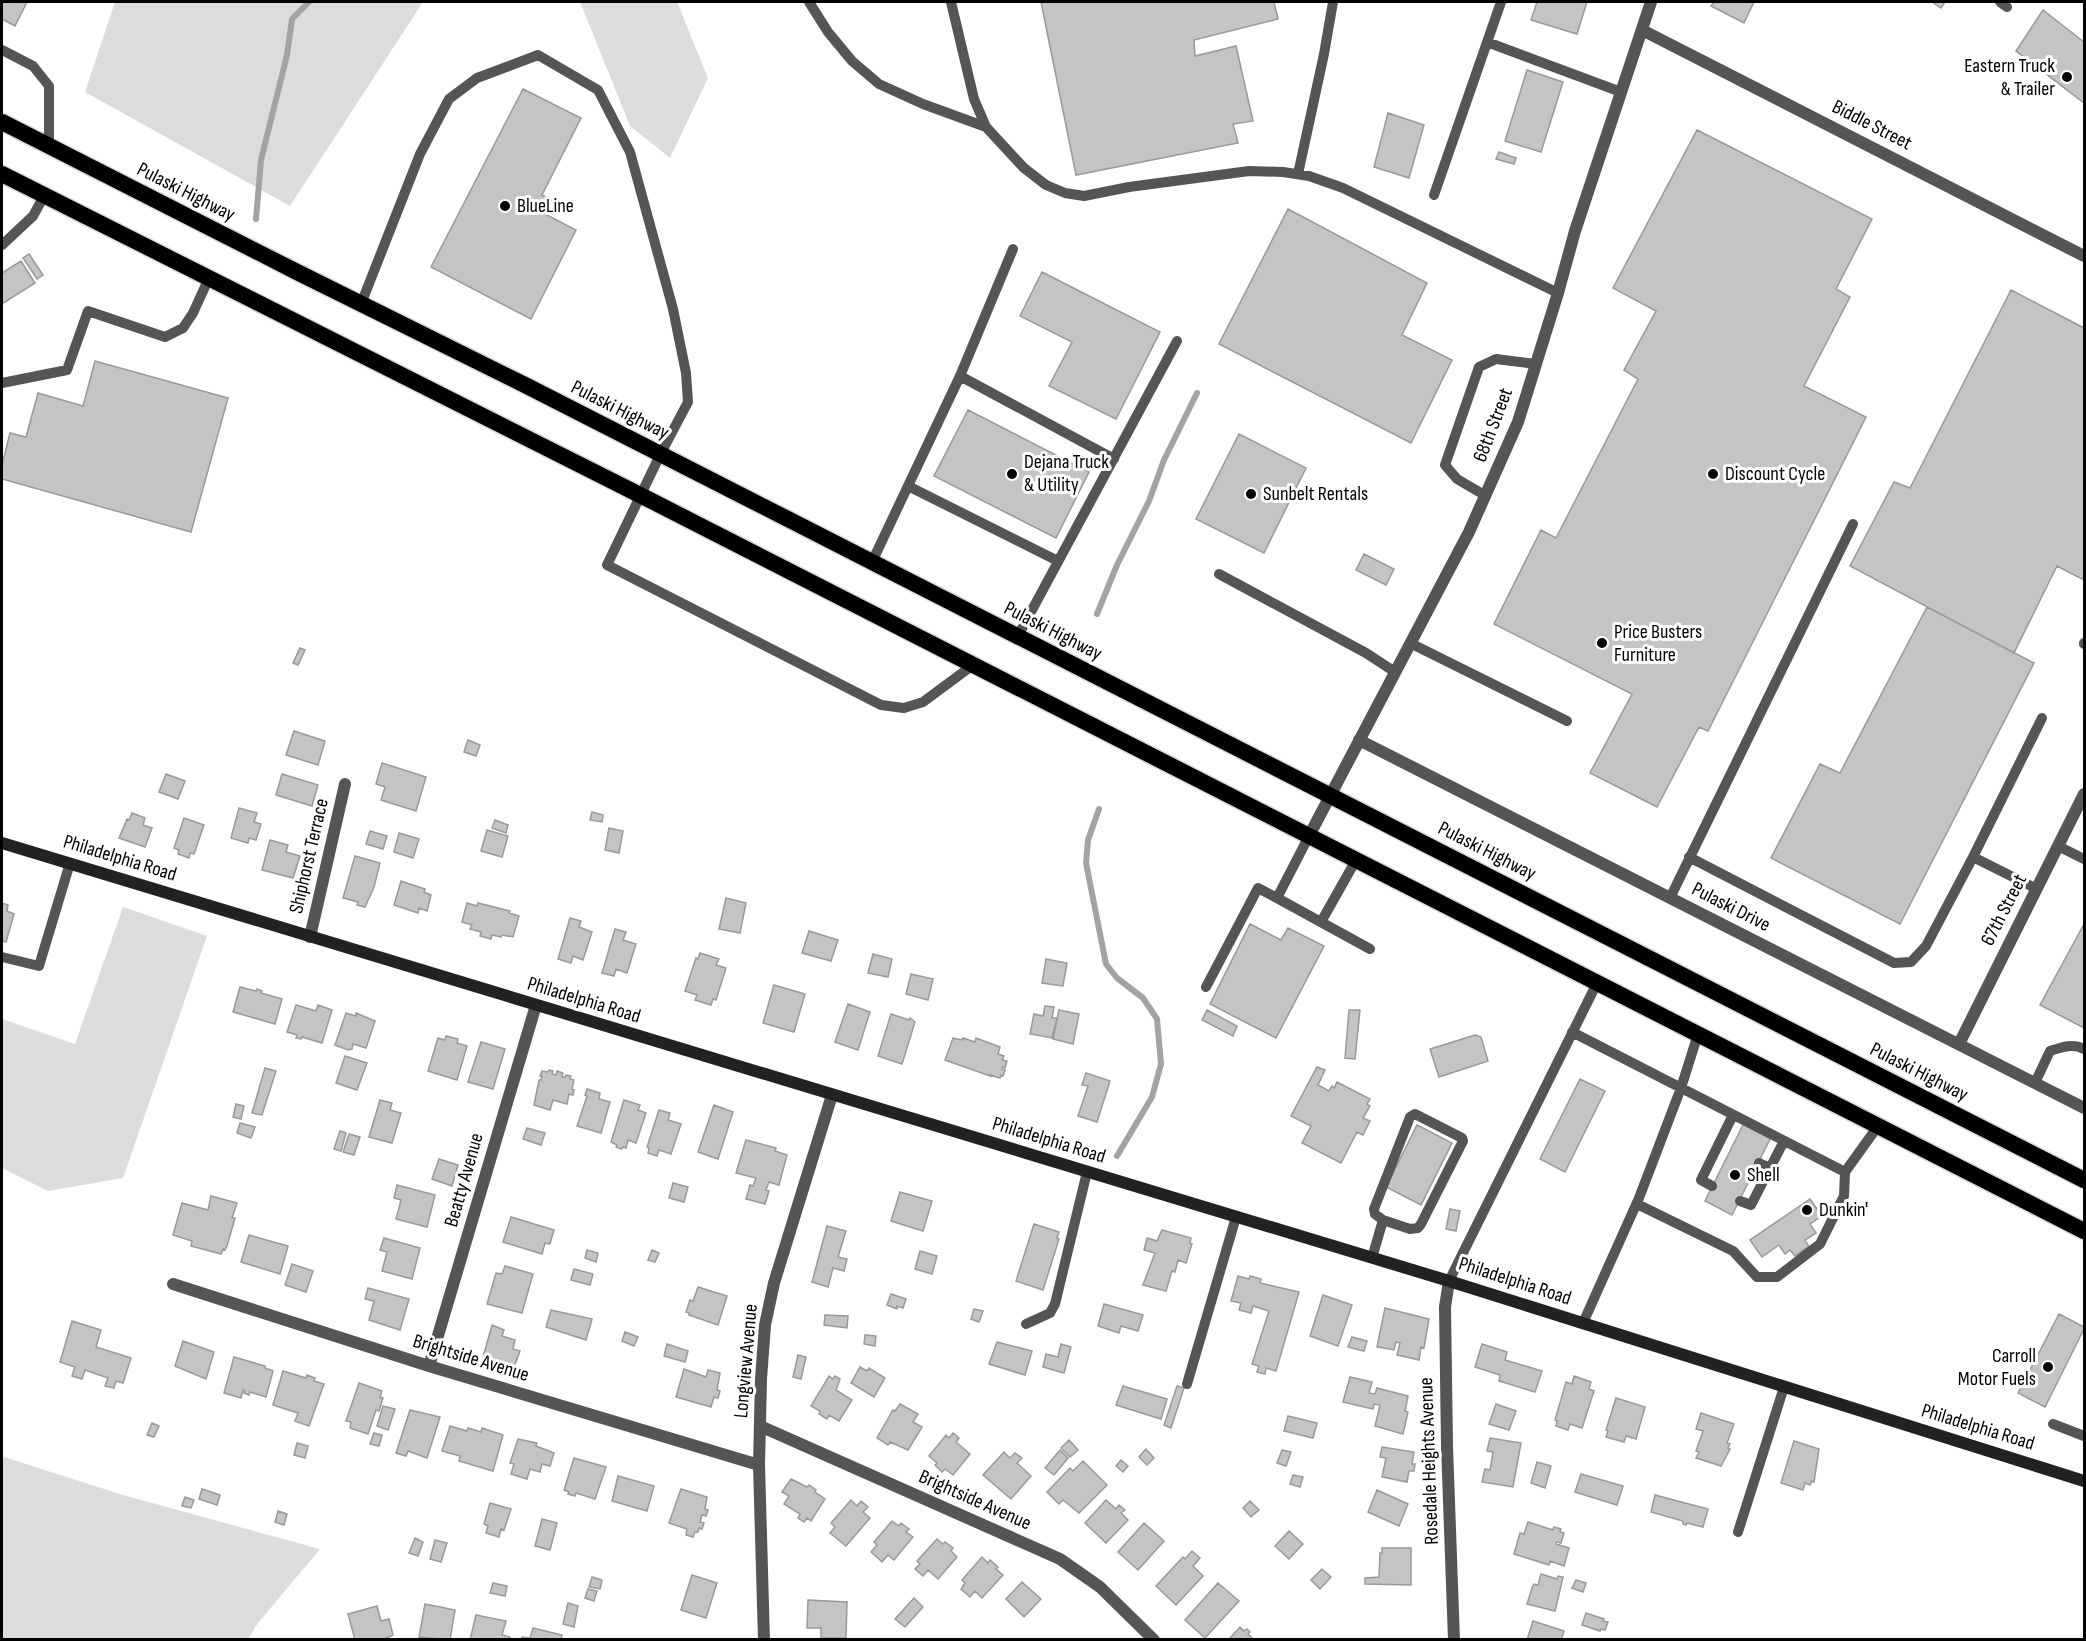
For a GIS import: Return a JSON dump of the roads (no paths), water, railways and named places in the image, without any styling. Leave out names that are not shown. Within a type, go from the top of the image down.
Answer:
[{"type":"highway","name":"Pulaski Highway","points":[[2,122],[1018,636],[2085,1180]]},
{"type":"highway","points":[[2,174],[640,495],[2085,1231]]},
{"type":"main road","name":"Philadelphia Road","points":[[2,843],[1449,1281],[2085,1481]]},
{"type":"street","name":"68th Street","points":[[1310,836],[1486,496],[1518,422],[1575,231],[1651,2]]},
{"type":"street","name":"Biddle Street","points":[[1642,30],[2085,256]]},
{"type":"street","name":"Pulaski Drive","points":[[1359,740],[2085,1108]]},
{"type":"street","name":"Shiphorst Terrace","points":[[310,937],[345,784]]},
{"type":"street","name":"67th Street","points":[[1959,1044],[2085,794]]},
{"type":"street","name":"Beatty Avenue","points":[[429,1366],[536,1005]]},
{"type":"street","name":"Longview Avenue","points":[[764,1640],[759,1465],[763,1347],[769,1305],[832,1095]]},
{"type":"street","name":"Rosedale Heights Avenue","points":[[1449,1281],[1445,1307],[1454,1640]]},
{"type":"street","name":"Brightside Avenue","points":[[173,1284],[429,1366],[759,1465]]},
{"type":"street","name":"Brightside Avenue","points":[[760,1426],[1060,1559],[1100,1587],[1154,1640]]},
{"type":"lane","points":[[810,2],[828,32],[852,61],[879,84],[922,104],[986,127]]},
{"type":"lane","points":[[951,2],[974,99],[986,127],[1024,168],[1046,185],[1065,193],[1084,196],[1129,187],[1249,171],[1298,174],[1343,188],[1558,293]]},
{"type":"lane","points":[[1298,174],[1333,2]]},
{"type":"lane","points":[[1434,195],[1501,2]]},
{"type":"lane","points":[[1487,42],[1621,92]]},
{"type":"lane","points":[[2,50],[33,66],[49,86],[49,146]]},
{"type":"lane","points":[[362,304],[420,154],[449,99],[477,78],[538,55],[598,90],[630,152],[673,309],[686,373],[688,402],[607,565],[881,705],[904,708],[923,702],[973,665]]},
{"type":"lane","points":[[2,246],[33,216],[44,196]]},
{"type":"lane","points":[[872,562],[960,376],[1013,249]]},
{"type":"lane","points":[[2,383],[67,370],[88,310],[165,337],[183,328],[194,313],[208,278]]},
{"type":"lane","points":[[1018,636],[1177,341]]},
{"type":"lane","points":[[1486,496],[1457,479],[1445,465],[1479,367],[1496,359],[1536,364]]},
{"type":"lane","points":[[960,376],[1114,459]]},
{"type":"lane","points":[[908,486],[1058,561]]},
{"type":"lane","points":[[1670,898],[1853,524]]},
{"type":"lane","points":[[1219,574],[1366,653],[1395,672]]},
{"type":"lane","points":[[1410,643],[1567,721]]},
{"type":"lane","points":[[1689,857],[1894,963],[1911,962],[1926,946],[2042,718]]},
{"type":"lane","points":[[1277,898],[1310,836]]},
{"type":"lane","points":[[2058,846],[2085,859]]},
{"type":"lane","points":[[1973,857],[2037,889]]},
{"type":"lane","points":[[1321,922],[1356,860]]},
{"type":"lane","points":[[2,957],[39,966],[70,863]]},
{"type":"lane","points":[[1206,987],[1258,888],[1370,950]]},
{"type":"lane","points":[[1449,1281],[1597,982]]},
{"type":"lane","points":[[1572,1032],[1845,1172]]},
{"type":"lane","points":[[1583,1323],[1637,1204],[1681,1088],[1698,1034]]},
{"type":"lane","points":[[2035,1083],[2050,1051],[2063,1046],[2077,1045],[2085,1049]]},
{"type":"lane","points":[[1415,1114],[1462,1138],[1463,1141],[1418,1228],[1410,1229],[1383,1220],[1375,1214],[1374,1209],[1410,1117],[1415,1114]]},
{"type":"lane","points":[[1712,1186],[1701,1180],[1733,1115]]},
{"type":"lane","points":[[1637,1204],[1733,1251],[1757,1277],[1777,1276],[1820,1244],[1844,1196],[1845,1172],[1878,1126]]},
{"type":"lane","points":[[1740,1201],[1751,1205],[1784,1141]]},
{"type":"lane","points":[[1719,1142],[1731,1149]]},
{"type":"lane","points":[[1759,1164],[1770,1168]]},
{"type":"lane","points":[[1026,1324],[1050,1313],[1055,1304],[1087,1172]]},
{"type":"lane","points":[[1187,1384],[1236,1217]]},
{"type":"lane","points":[[1372,1258],[1383,1220]]},
{"type":"lane","points":[[1738,1532],[1784,1387]]},
{"type":"lane","points":[[2053,1424],[2085,1436]]},
{"type":"waterway","points":[[256,219],[261,160],[287,55],[292,19],[309,2]]},
{"type":"waterway","points":[[1097,614],[1117,565],[1149,501],[1164,460],[1197,393]]},
{"type":"waterway","points":[[1099,809],[1088,840],[1086,863],[1106,964],[1117,978],[1143,998],[1157,1019],[1161,1064],[1152,1097],[1117,1156]]},
{"type":"place","name":"Eastern Truck & Trailer","points":[[2067,77]]},
{"type":"place","name":"BlueLine","points":[[505,206]]},
{"type":"place","name":"Dejana Truck & Utility","points":[[1012,474]]},
{"type":"place","name":"Discount Cycle","points":[[1713,474]]},
{"type":"place","name":"Sunbelt Rentals","points":[[1251,494]]},
{"type":"place","name":"Price Busters Furniture","points":[[1602,643]]},
{"type":"place","name":"Shell","points":[[1735,1175]]},
{"type":"place","name":"Dunkin'","points":[[1807,1210]]},
{"type":"place","name":"Carroll Motor Fuels","points":[[2048,1367]]}]
